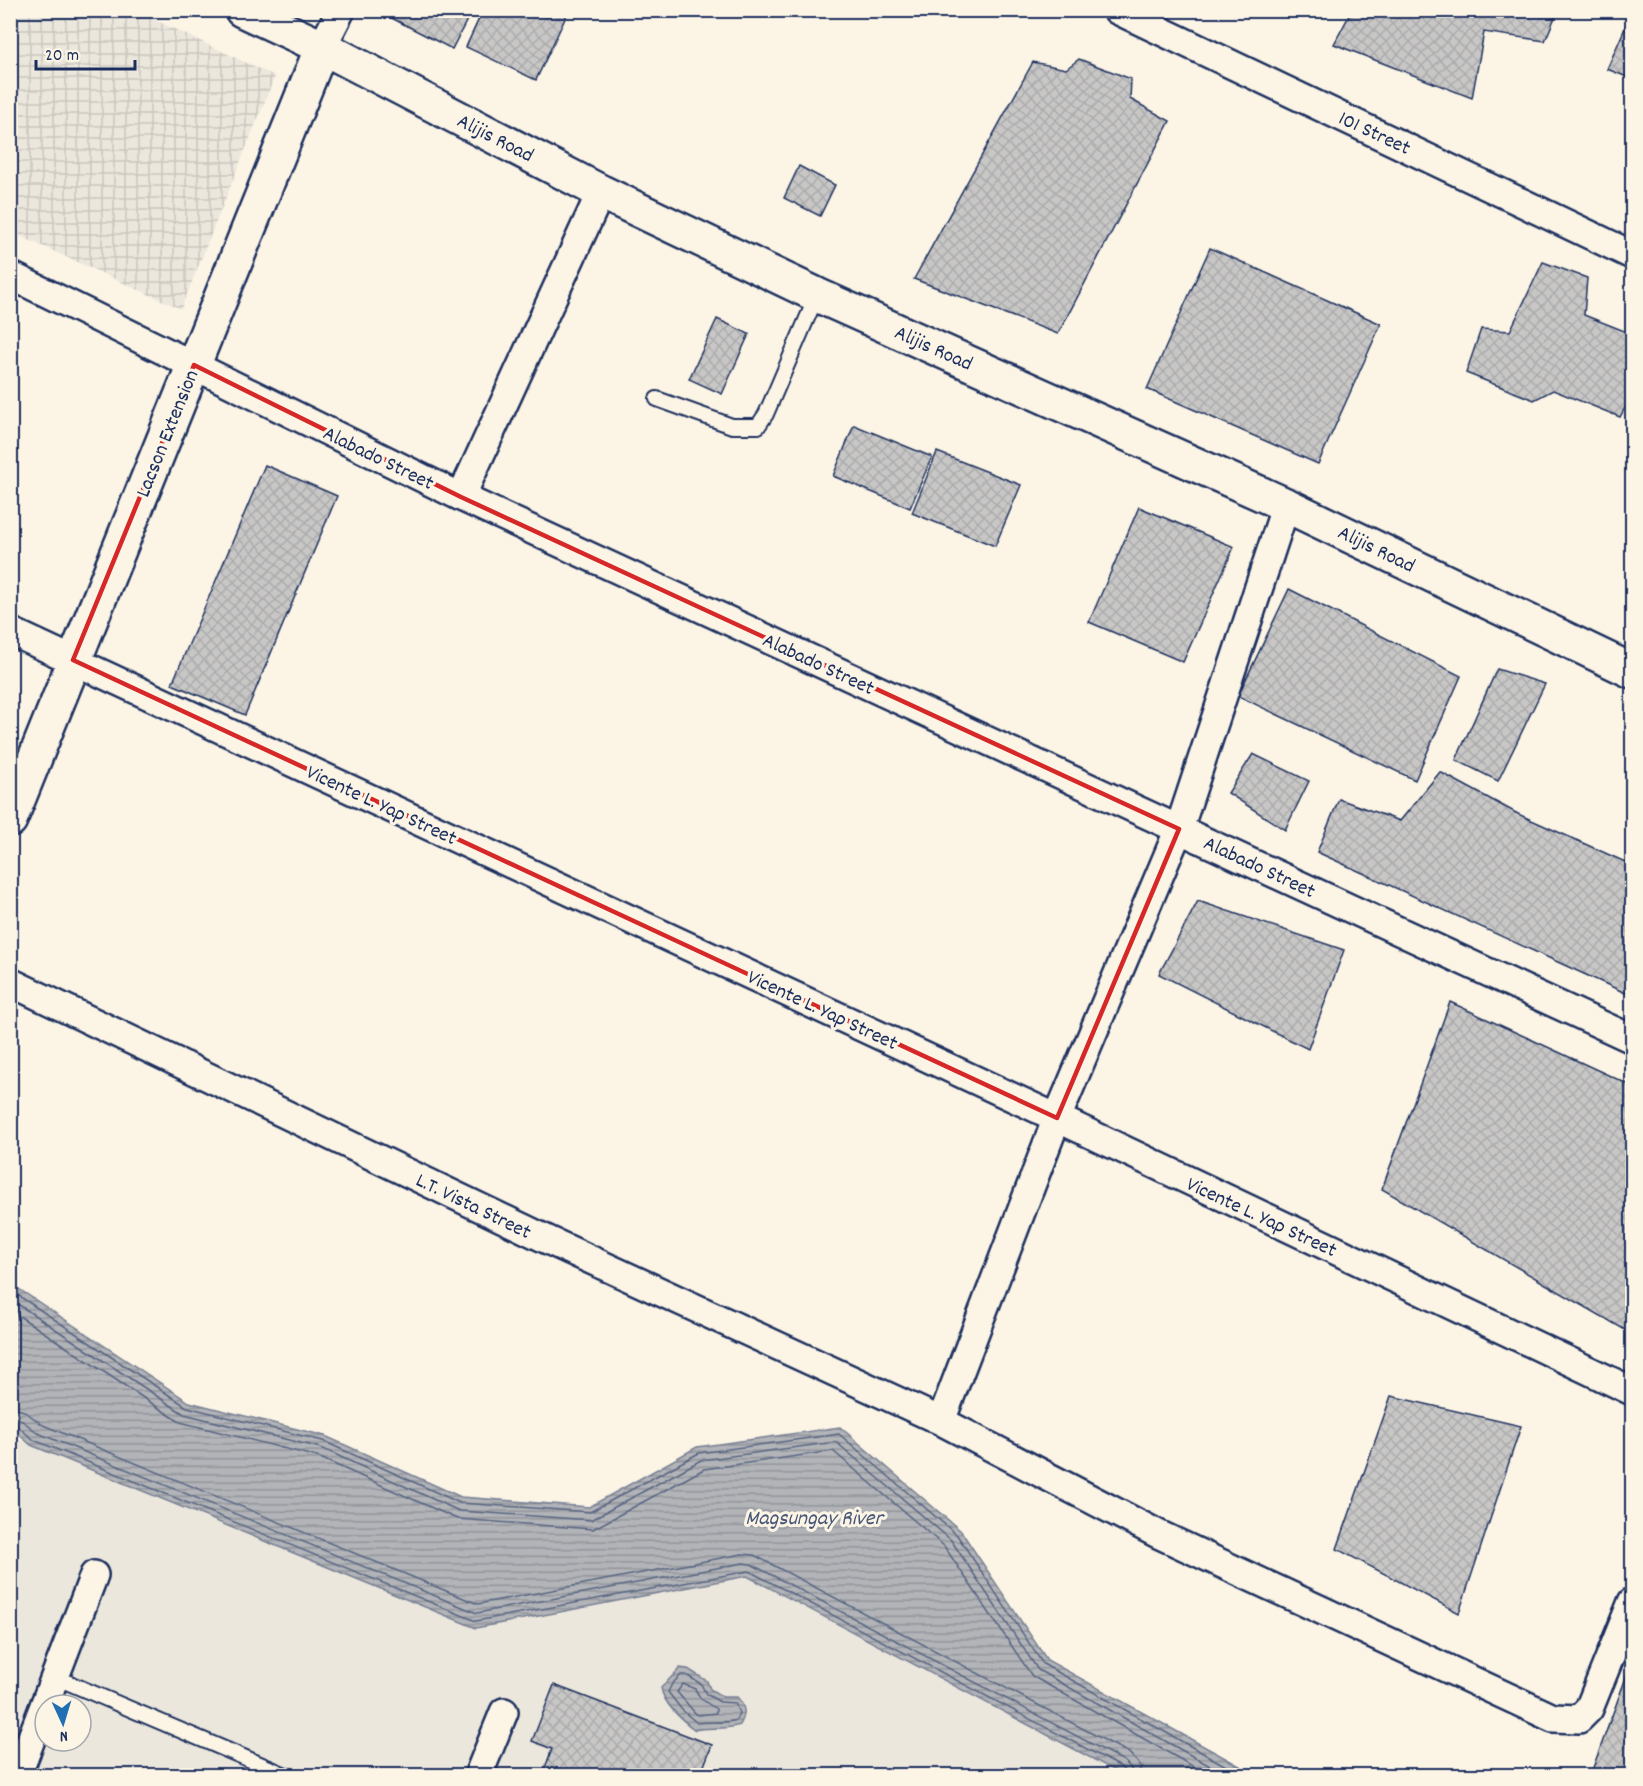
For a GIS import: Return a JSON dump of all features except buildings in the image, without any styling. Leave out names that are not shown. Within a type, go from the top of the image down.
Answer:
[{"type":"main road","name":"Alijis Road","points":[[242,10],[322,47],[601,192],[817,295],[1286,504],[1632,670]]},
{"type":"main road","name":"Lacson Extension","points":[[10,820],[322,47]]},
{"type":"street","points":[[322,47],[341,10]]},
{"type":"street","name":"101 Street","points":[[1117,10],[1632,255]]},
{"type":"street","points":[[461,497],[601,192]]},
{"type":"street","name":"Alabado Street","points":[[10,275],[461,497],[1632,1039]]},
{"type":"street","points":[[941,1421],[1057,1118],[1179,829],[1286,504]]},
{"type":"street","name":"Vicente L. Yap Street","points":[[10,631],[1057,1118],[1632,1391]]},
{"type":"street","name":"L.T. Vista Street","points":[[10,982],[550,1241],[941,1421],[1158,1534],[1553,1718],[1579,1719],[1588,1709],[1632,1602]]},
{"type":"street","points":[[17,1776],[94,1575]]},
{"type":"street","points":[[478,1776],[504,1712]]},
{"type":"lane","points":[[657,399],[732,426],[758,426],[766,414],[817,295]]},
{"type":"lane","points":[[55,1677],[288,1776]]},
{"type":"highlighted area","points":[[194,365],[461,497],[1179,829],[1057,1118],[73,660]]},
{"type":"shaded area","points":[[11,10],[136,11],[275,76],[181,309],[11,232]]},
{"type":"shaded area","points":[[10,1436],[476,1628],[746,1576],[1123,1775],[11,1775]]},
{"type":"water","name":"Magsungay River","points":[[10,1283],[189,1402],[325,1436],[461,1497],[589,1507],[697,1447],[840,1427],[961,1531],[1047,1660],[1256,1775],[1123,1775],[747,1576],[476,1628],[31,1445],[11,1428]]},
{"type":"water","points":[[680,1668],[688,1669],[707,1681],[710,1689],[723,1697],[737,1697],[744,1711],[740,1725],[695,1730],[679,1717],[666,1700],[661,1688]]}]
